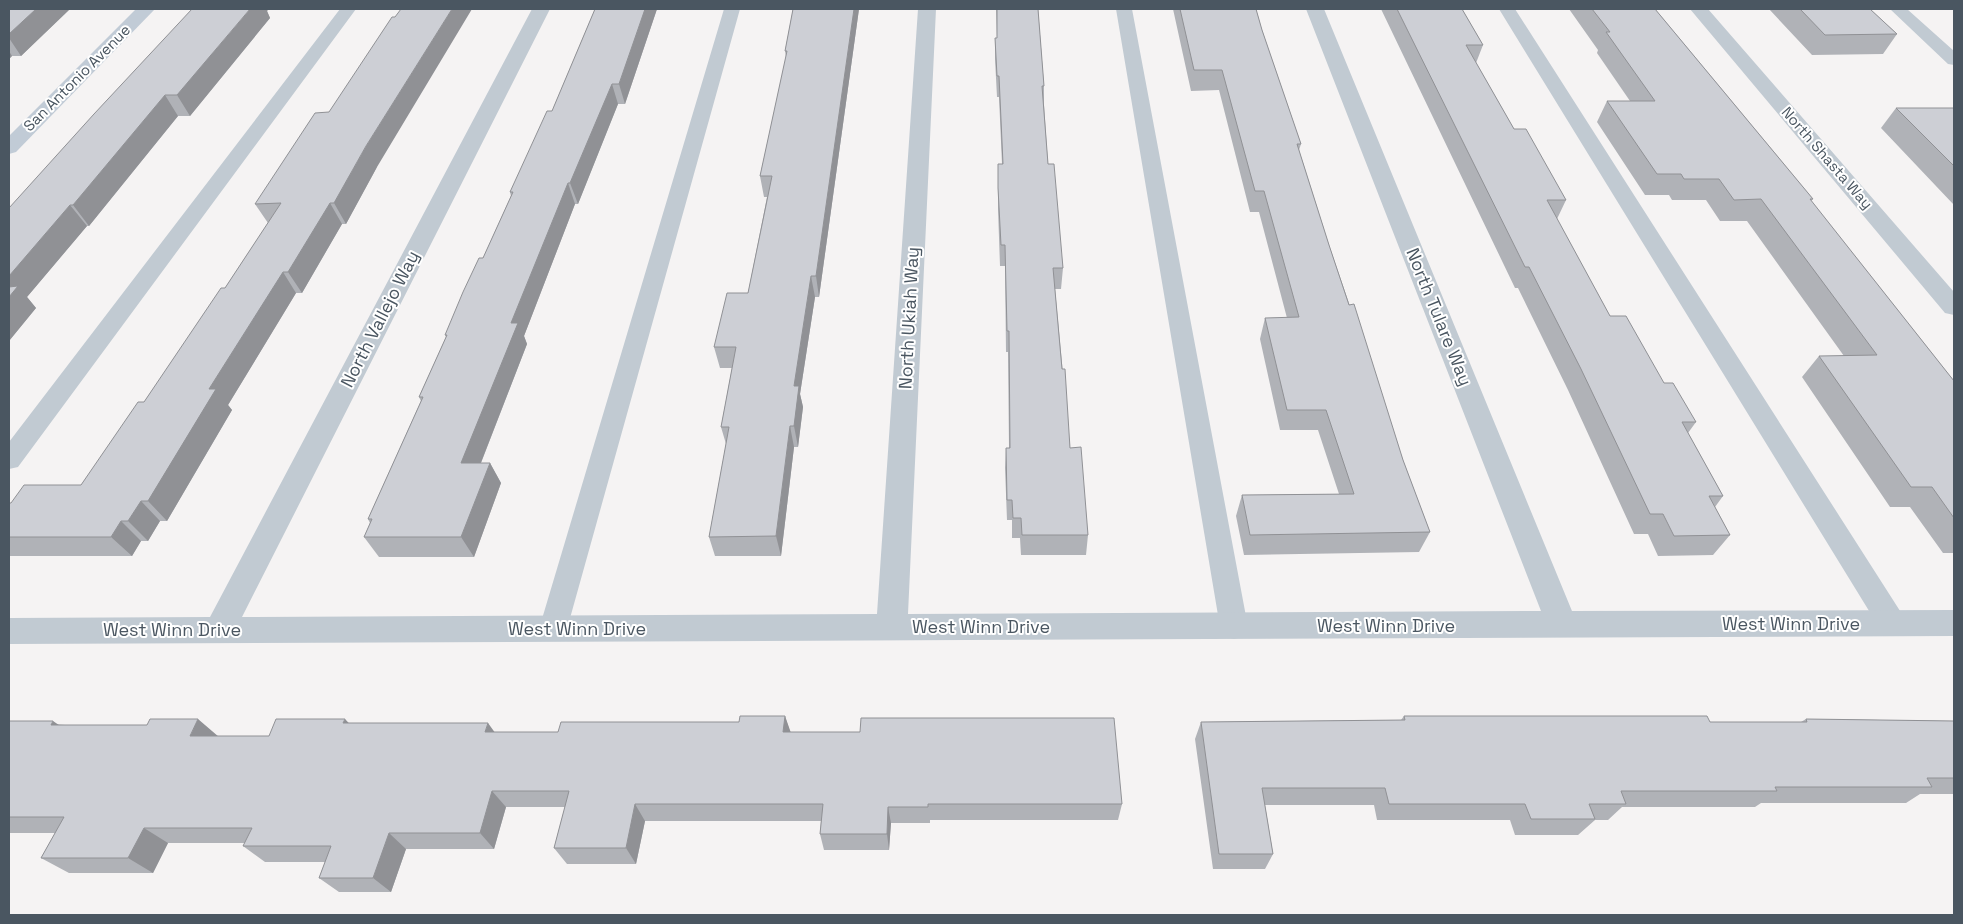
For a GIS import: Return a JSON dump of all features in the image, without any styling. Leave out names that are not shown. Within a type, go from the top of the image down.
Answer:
[{"type":"main road","name":"San Antonio Avenue","points":[[9,148],[146,9]]},
{"type":"street","name":"North Vallejo Way","points":[[219,630],[541,9]]},
{"type":"street","name":"North Ukiah Way","points":[[892,627],[927,9]]},
{"type":"street","name":"North Tulare Way","points":[[1315,9],[1562,625]]},
{"type":"street","name":"North Shasta Way","points":[[1699,9],[1954,307]]},
{"type":"street","name":"West Winn Drive","points":[[9,631],[1954,623]]},
{"type":"lane","points":[[9,460],[348,9]]},
{"type":"lane","points":[[553,629],[732,9]]},
{"type":"lane","points":[[1124,9],[1234,627]]},
{"type":"lane","points":[[1507,9],[1892,623]]},
{"type":"lane","points":[[1898,9],[1954,60]]},
{"type":"building","points":[[9,9],[36,9],[9,34]]},
{"type":"building","points":[[192,9],[250,9],[177,95],[165,95],[73,205],[70,205],[9,276],[9,208]]},
{"type":"building","points":[[401,9],[452,9],[366,146],[334,203],[330,203],[288,272],[283,272],[209,389],[216,389],[148,501],[141,501],[128,521],[121,521],[111,537],[9,537],[9,503],[11,503],[24,485],[81,485],[138,402],[144,402],[221,288],[225,288],[281,203],[255,204],[315,113],[329,112],[392,17],[395,17]]},
{"type":"building","points":[[595,9],[645,9],[619,84],[612,84],[570,183],[568,183],[511,323],[518,323],[461,463],[490,463],[461,537],[364,537],[372,519],[368,519],[423,397],[419,397],[447,335],[445,335],[463,292],[479,258],[483,258],[513,192],[510,192],[547,111],[552,111]]},
{"type":"building","points":[[793,9],[854,9],[816,276],[811,276],[794,386],[799,386],[794,426],[790,426],[776,536],[709,537],[729,427],[721,427],[736,347],[714,347],[727,293],[748,293],[772,176],[760,176],[787,51],[785,51]]},
{"type":"building","points":[[997,9],[1038,9],[1048,164],[1054,164],[1063,268],[1053,268],[1062,369],[1065,369],[1070,448],[1081,447],[1088,535],[1022,535],[1021,518],[1013,518],[1012,500],[1007,500],[1006,448],[1010,448],[1009,331],[1007,331],[1005,245],[1001,245],[998,188],[998,164],[1003,164],[999,76],[997,76],[995,38],[997,38]]},
{"type":"building","points":[[1180,9],[1256,9],[1301,144],[1297,144],[1329,245],[1349,305],[1354,304],[1403,460],[1430,532],[1250,535],[1242,495],[1354,494],[1326,410],[1287,410],[1265,318],[1299,317],[1264,191],[1255,191],[1222,70],[1194,70]]},
{"type":"building","points":[[1397,9],[1462,9],[1483,45],[1466,45],[1514,129],[1526,129],[1566,200],[1547,200],[1610,316],[1626,316],[1664,383],[1673,383],[1696,422],[1682,422],[1723,496],[1709,496],[1730,535],[1674,536],[1663,514],[1650,514],[1581,369],[1529,267],[1525,267]]},
{"type":"building","points":[[1592,9],[1655,9],[1813,199],[1810,199],[1954,381],[1954,518],[1932,487],[1911,487],[1819,356],[1877,355],[1761,199],[1734,200],[1719,179],[1684,179],[1681,174],[1657,174],[1607,101],[1655,101],[1606,32],[1610,32]]},
{"type":"building","points":[[1800,9],[1870,9],[1897,34],[1825,35]]},
{"type":"building","points":[[1896,108],[1954,108],[1954,166]]},
{"type":"building","points":[[18,286],[9,297],[9,287]]},
{"type":"building","points":[[740,716],[785,716],[783,732],[860,732],[861,718],[1114,718],[1122,804],[928,804],[928,807],[888,807],[887,834],[820,834],[823,804],[635,804],[626,848],[554,848],[569,791],[492,791],[480,833],[389,833],[373,878],[319,878],[331,846],[243,846],[252,828],[144,828],[128,858],[41,858],[64,817],[9,817],[9,721],[53,721],[51,725],[147,725],[150,719],[198,719],[190,736],[269,736],[276,719],[345,719],[343,723],[488,723],[485,732],[558,732],[561,722],[739,722]]},
{"type":"building","points":[[1404,716],[1707,716],[1710,722],[1807,722],[1806,719],[1954,721],[1954,778],[1927,778],[1932,787],[1775,787],[1777,791],[1621,791],[1626,804],[1589,804],[1595,819],[1531,819],[1525,804],[1389,804],[1385,788],[1262,788],[1273,854],[1219,854],[1201,722],[1405,720]]}]
